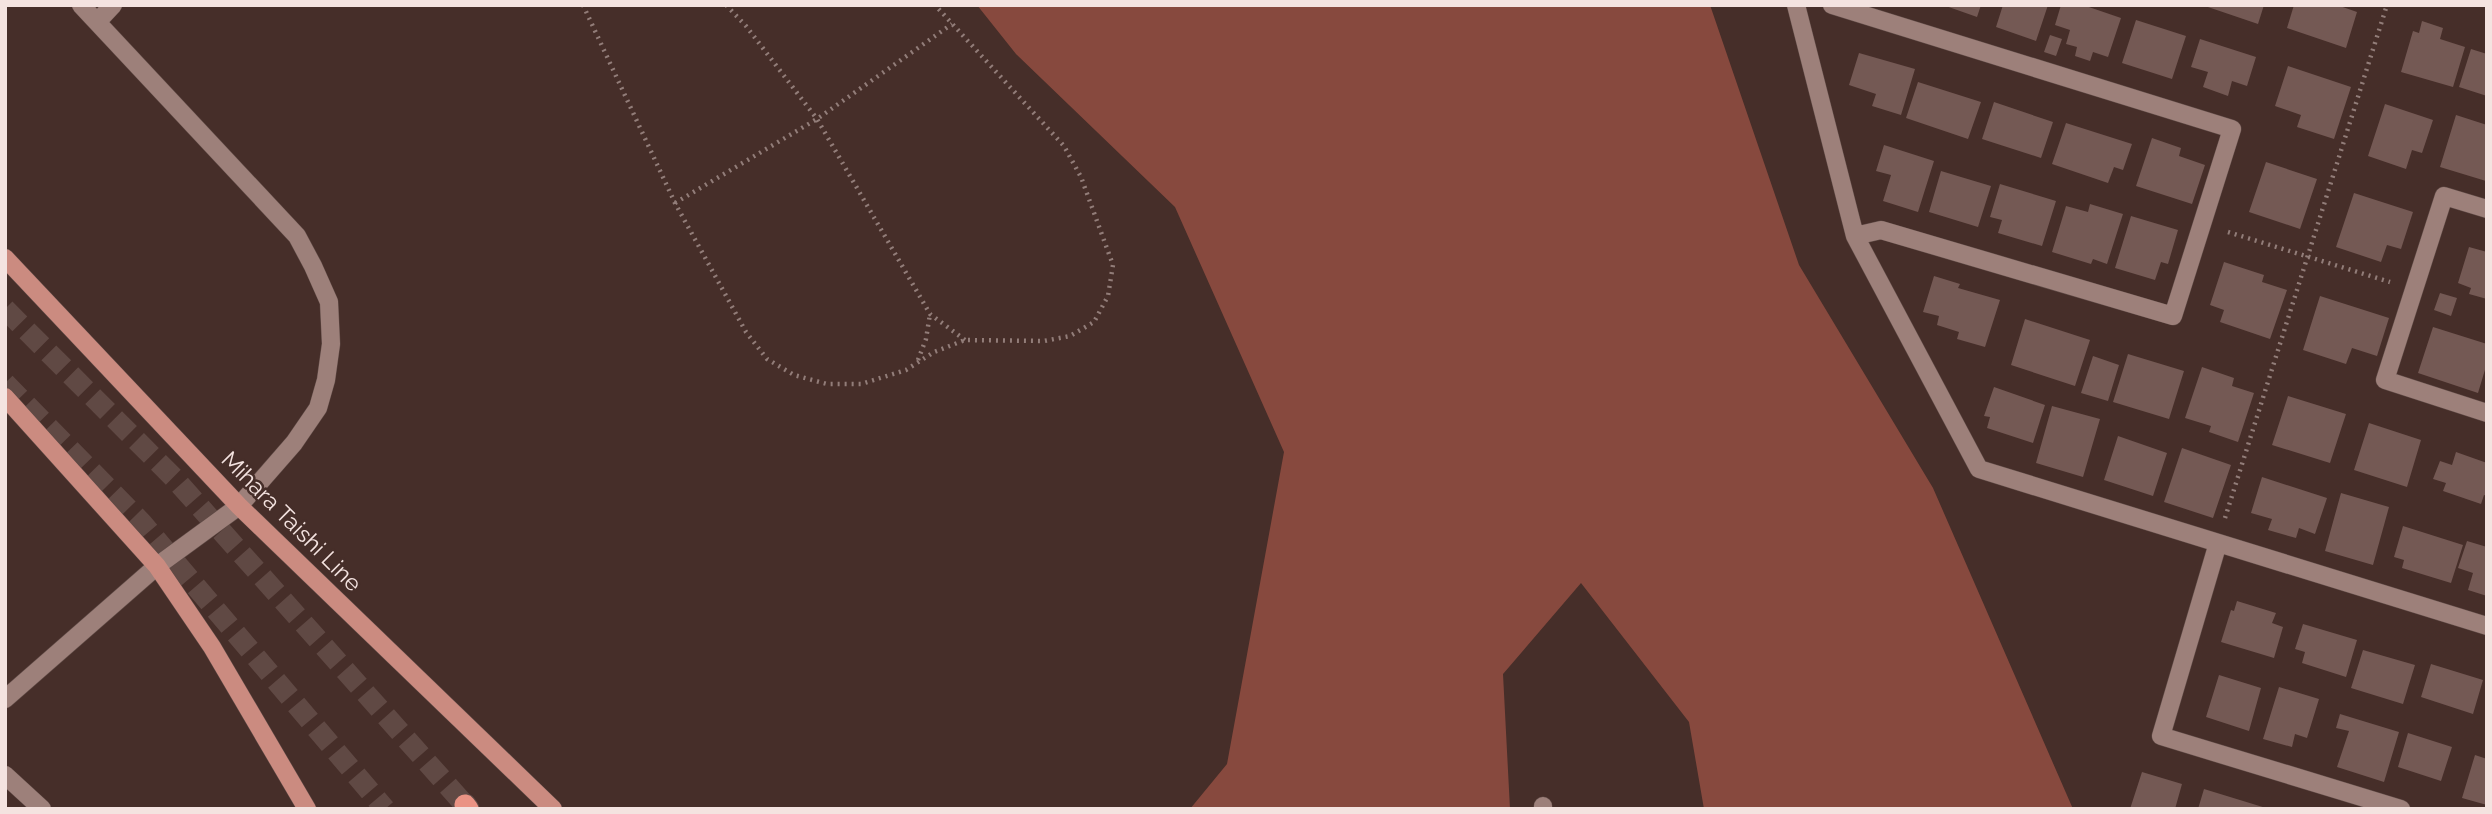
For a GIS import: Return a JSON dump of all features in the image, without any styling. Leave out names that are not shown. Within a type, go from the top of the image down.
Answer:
[{"type":"main road","name":"Mihara Taishi Line","points":[[5,258],[239,506],[553,809]]},
{"type":"main road","points":[[5,397],[157,566],[212,647],[307,809]]},
{"type":"street","points":[[5,699],[157,566],[239,506],[294,443],[318,408],[326,380],[331,344],[329,302],[297,236],[81,5]]},
{"type":"street","points":[[98,22],[113,5]]},
{"type":"street","points":[[1796,5],[1855,236],[1979,469],[2487,625]]},
{"type":"street","points":[[1832,5],[2232,129],[2173,316],[1881,230],[1855,236]]},
{"type":"street","points":[[2487,209],[2444,196],[2385,380],[2487,413]]},
{"type":"street","points":[[2218,542],[2161,736],[2401,809]]},
{"type":"street","points":[[5,775],[42,809]]},
{"type":"path","points":[[583,5],[675,203],[746,332],[767,359],[794,375],[827,384],[861,384],[906,370],[934,352],[965,340],[1044,341],[1070,336],[1094,322],[1108,296],[1114,265],[1081,177],[1064,146],[935,5]]},
{"type":"path","points":[[726,5],[746,26],[817,119],[930,314],[965,340]]},
{"type":"path","points":[[2218,542],[2387,5]]},
{"type":"path","points":[[675,203],[817,119],[952,24]]},
{"type":"path","points":[[2202,224],[2414,290]]},
{"type":"path","points":[[917,362],[926,339],[930,314]]},
{"type":"shaded area","points":[[977,5],[1710,5],[1799,265],[1933,488],[2073,809],[1704,809],[1689,722],[1581,583],[1503,674],[1510,809],[1190,809],[1227,764],[1284,452],[1175,207],[1016,54]]},
{"type":"building","points":[[1943,5],[1981,5],[1977,17]]},
{"type":"building","points":[[2003,5],[2048,5],[2036,41],[1996,27]]},
{"type":"building","points":[[2061,5],[2083,5],[2121,18],[2108,57],[2093,52],[2090,61],[2075,56],[2077,47],[2066,44],[2070,30],[2055,25]]},
{"type":"building","points":[[2202,5],[2264,5],[2258,24]]},
{"type":"building","points":[[2294,5],[2337,5],[2357,12],[2346,48],[2287,28]]},
{"type":"building","points":[[2136,20],[2186,36],[2172,79],[2122,63]]},
{"type":"building","points":[[2422,21],[2443,28],[2440,39],[2465,47],[2453,87],[2401,72],[2413,31],[2419,33]]},
{"type":"building","points":[[2050,35],[2062,39],[2056,56],[2044,52]]},
{"type":"building","points":[[2200,39],[2256,57],[2247,86],[2232,81],[2228,96],[2203,87],[2208,72],[2191,67]]},
{"type":"building","points":[[2471,49],[2487,54],[2487,96],[2459,87]]},
{"type":"building","points":[[1859,53],[1915,69],[1901,115],[1872,106],[1876,94],[1849,85]]},
{"type":"building","points":[[2288,66],[2351,87],[2334,139],[2297,127],[2301,115],[2275,106]]},
{"type":"building","points":[[1918,82],[1981,102],[1968,139],[1906,118]]},
{"type":"building","points":[[1994,102],[2053,122],[2041,158],[1982,139]]},
{"type":"building","points":[[2385,104],[2433,120],[2422,153],[2412,150],[2406,169],[2368,156]]},
{"type":"building","points":[[2456,115],[2487,125],[2486,181],[2440,167]]},
{"type":"building","points":[[2066,123],[2132,144],[2123,170],[2114,167],[2108,183],[2052,164]]},
{"type":"building","points":[[2152,138],[2181,148],[2179,156],[2205,165],[2192,204],[2136,186]]},
{"type":"building","points":[[1884,145],[1934,161],[1918,212],[1883,201],[1891,175],[1876,171]]},
{"type":"building","points":[[2266,162],[2317,179],[2300,229],[2249,212]]},
{"type":"building","points":[[1941,171],[1991,186],[1978,227],[1929,212]]},
{"type":"building","points":[[2000,184],[2056,201],[2042,246],[1998,233],[2002,220],[1990,217]]},
{"type":"building","points":[[2354,193],[2413,212],[2401,249],[2387,245],[2381,262],[2336,247]]},
{"type":"building","points":[[2090,204],[2123,214],[2107,264],[2093,259],[2091,264],[2052,252],[2066,206],[2088,212]]},
{"type":"building","points":[[2131,216],[2178,230],[2168,264],[2161,262],[2155,280],[2115,268]]},
{"type":"building","points":[[2469,247],[2487,252],[2487,299],[2469,294],[2471,288],[2458,283]]},
{"type":"building","points":[[2224,262],[2264,275],[2262,282],[2287,290],[2270,339],[2220,322],[2224,310],[2210,305]]},
{"type":"building","points":[[1934,276],[1960,284],[1958,288],[2000,300],[1985,347],[1957,339],[1959,332],[1937,325],[1939,316],[1923,312]]},
{"type":"building","points":[[2440,293],[2457,298],[2451,316],[2434,310]]},
{"type":"building","points":[[2320,296],[2389,318],[2377,356],[2352,348],[2346,364],[2303,350]]},
{"type":"building","points":[[2025,319],[2090,340],[2075,386],[2011,365]]},
{"type":"building","points":[[2433,327],[2487,344],[2487,363],[2478,393],[2418,373]]},
{"type":"building","points":[[2128,354],[2184,371],[2169,419],[2113,402]]},
{"type":"building","points":[[2093,356],[2119,365],[2108,401],[2081,393]]},
{"type":"building","points":[[2202,367],[2234,378],[2232,386],[2254,393],[2238,442],[2209,432],[2211,426],[2185,418]]},
{"type":"building","points":[[1994,387],[2045,405],[2033,443],[1987,428],[1990,417],[1984,416]]},
{"type":"building","points":[[2288,396],[2346,414],[2330,463],[2272,445]]},
{"type":"building","points":[[2052,406],[2100,419],[2083,477],[2036,463]]},
{"type":"building","points":[[2369,423],[2421,440],[2407,487],[2354,470]]},
{"type":"building","points":[[2118,436],[2167,453],[2153,496],[2104,480]]},
{"type":"building","points":[[2182,448],[2231,465],[2213,518],[2164,502]]},
{"type":"building","points":[[2456,452],[2487,463],[2487,496],[2484,495],[2481,504],[2443,491],[2446,483],[2433,479],[2440,461],[2452,465]]},
{"type":"building","points":[[2262,477],[2327,498],[2315,534],[2299,528],[2296,538],[2268,530],[2272,519],[2251,513]]},
{"type":"building","points":[[2341,493],[2389,507],[2373,565],[2325,551]]},
{"type":"building","points":[[2403,526],[2463,545],[2451,583],[2402,568],[2404,560],[2394,557]]},
{"type":"building","points":[[2467,541],[2487,547],[2487,596],[2468,590],[2473,573],[2458,568]]},
{"type":"building","points":[[2237,601],[2276,613],[2272,623],[2283,627],[2274,658],[2221,642],[2231,610],[2234,611]]},
{"type":"building","points":[[2303,624],[2357,640],[2346,677],[2302,663],[2305,652],[2295,649]]},
{"type":"building","points":[[2363,650],[2415,665],[2403,704],[2351,688]]},
{"type":"building","points":[[2431,664],[2483,680],[2473,714],[2421,697]]},
{"type":"building","points":[[2219,675],[2261,688],[2249,731],[2206,717]]},
{"type":"building","points":[[2279,687],[2319,699],[2307,738],[2295,734],[2292,747],[2263,739]]},
{"type":"building","points":[[2340,714],[2399,732],[2384,782],[2337,767],[2349,731],[2336,728]]},
{"type":"building","points":[[2408,733],[2452,747],[2441,781],[2398,767]]},
{"type":"building","points":[[2475,755],[2487,759],[2487,805],[2462,798]]},
{"type":"building","points":[[2142,772],[2182,784],[2175,809],[2130,809]]},
{"type":"building","points":[[2204,789],[2266,808],[2266,809],[2198,809]]},
{"type":"tunnel","points":[[5,309],[175,479],[465,805]]},
{"type":"tunnel","points":[[5,383],[142,523],[385,809]]}]
